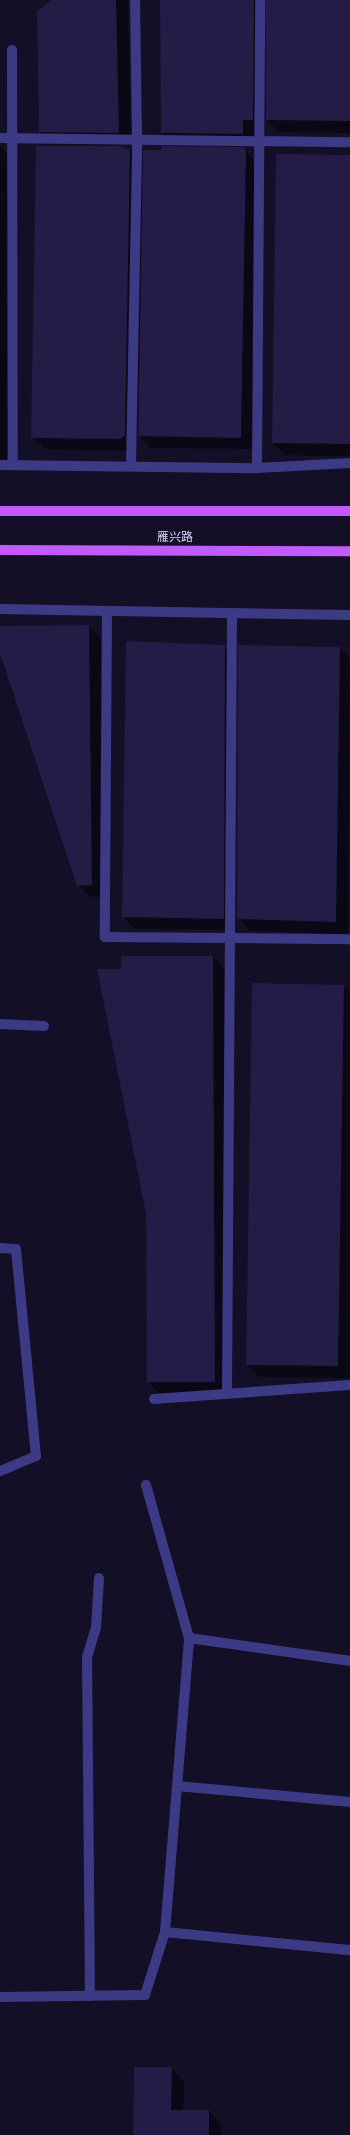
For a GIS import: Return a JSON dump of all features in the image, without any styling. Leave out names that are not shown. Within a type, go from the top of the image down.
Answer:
[{"type":"main road","points":[[0,511],[350,511]]},
{"type":"main road","name":"雁兴路","points":[[0,550],[350,551]]},
{"type":"lane","points":[[131,466],[137,140],[136,0]]},
{"type":"lane","points":[[257,468],[260,0]]},
{"type":"lane","points":[[12,50],[13,464]]},
{"type":"lane","points":[[0,138],[350,142]]},
{"type":"lane","points":[[0,465],[257,468],[350,463]]},
{"type":"lane","points":[[0,609],[350,615]]},
{"type":"lane","points":[[107,611],[105,937],[350,939]]},
{"type":"lane","points":[[228,1394],[232,613]]},
{"type":"lane","points":[[0,1024],[44,1026]]},
{"type":"lane","points":[[0,1248],[16,1248],[36,1456],[0,1471]]},
{"type":"lane","points":[[154,1399],[350,1385]]},
{"type":"lane","points":[[0,1997],[145,1994],[165,1932],[189,1638],[146,1485]]},
{"type":"lane","points":[[90,1996],[87,1657],[96,1628],[99,1578]]},
{"type":"lane","points":[[189,1638],[350,1661]]},
{"type":"lane","points":[[177,1786],[350,1802]]},
{"type":"lane","points":[[165,1932],[350,1950]]},
{"type":"building","points":[[51,0],[116,0],[119,133],[39,132],[37,12]]},
{"type":"building","points":[[160,0],[254,0],[253,120],[243,120],[243,134],[161,133]]},
{"type":"building","points":[[266,0],[350,0],[350,121],[266,120]]},
{"type":"building","points":[[36,146],[119,146],[130,150],[125,435],[121,439],[31,438]]},
{"type":"building","points":[[161,146],[244,147],[246,152],[241,438],[138,436],[143,150],[161,150]]},
{"type":"building","points":[[276,154],[350,155],[350,444],[272,443]]},
{"type":"building","points":[[89,625],[92,885],[77,886],[0,653],[0,626]]},
{"type":"building","points":[[126,641],[225,645],[224,919],[122,917]]},
{"type":"building","points":[[238,645],[340,647],[336,922],[237,919]]},
{"type":"building","points":[[121,956],[213,956],[215,1382],[147,1382],[146,1214],[97,969],[121,969]]},
{"type":"building","points":[[252,983],[344,985],[338,1366],[246,1365]]},
{"type":"building","points":[[134,2067],[172,2067],[171,2110],[209,2110],[209,2135],[133,2135]]}]
